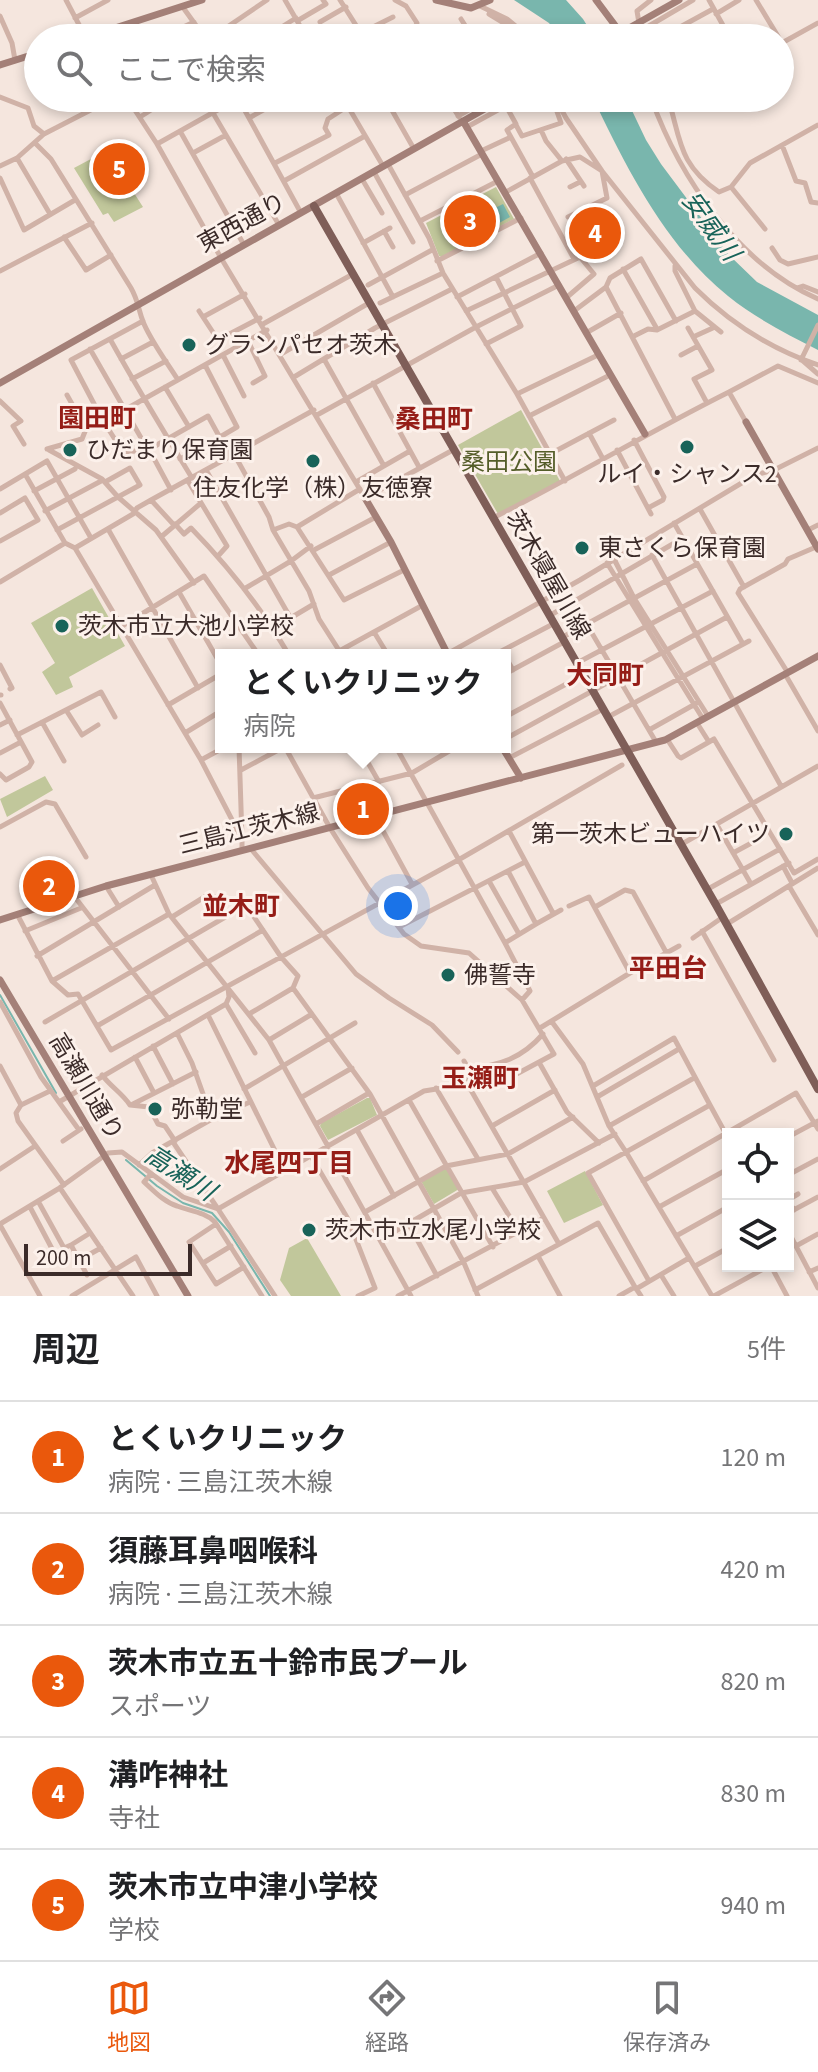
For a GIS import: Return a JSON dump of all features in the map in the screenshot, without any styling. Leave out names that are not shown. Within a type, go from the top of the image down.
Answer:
[{"type":"main road","name":"茨木寝屋川線","points":[[314,206],[707,889],[818,1089]]},
{"type":"street","points":[[75,18],[108,0]]},
{"type":"street","points":[[127,24],[202,0]]},
{"type":"street","points":[[230,24],[267,0]]},
{"type":"street","points":[[285,0],[298,24]]},
{"type":"street","points":[[289,24],[326,4],[323,0]]},
{"type":"street","points":[[340,0],[356,24]]},
{"type":"street","points":[[395,0],[406,6],[416,24]]},
{"type":"street","points":[[436,0],[462,7],[482,8],[513,24]]},
{"type":"street","points":[[482,8],[490,0]]},
{"type":"street","points":[[639,24],[637,11],[651,0]]},
{"type":"street","points":[[636,24],[679,0]]},
{"type":"street","points":[[652,24],[693,0]]},
{"type":"street","points":[[709,0],[721,24]]},
{"type":"street","points":[[689,24],[739,0]]},
{"type":"street","points":[[756,0],[770,24]]},
{"type":"street","points":[[68,1],[78,24]]},
{"type":"street","points":[[601,3],[612,24]]},
{"type":"street","points":[[182,6],[194,22],[190,24]]},
{"type":"street","points":[[320,22],[346,7]]},
{"type":"street","points":[[482,8],[506,24]]},
{"type":"street","points":[[0,16],[12,43],[15,60]]},
{"type":"street","points":[[382,24],[393,17]]},
{"type":"street","points":[[461,19],[464,24]]},
{"type":"street","points":[[794,34],[818,23]]},
{"type":"street","points":[[0,65],[24,57]]},
{"type":"street","points":[[0,97],[24,106]]},
{"type":"street","points":[[29,112],[34,126],[44,134]]},
{"type":"street","points":[[1,164],[17,158],[44,134],[87,112]]},
{"type":"street","points":[[137,112],[377,517],[444,649]]},
{"type":"street","points":[[140,117],[148,112]]},
{"type":"street","points":[[246,112],[301,213]]},
{"type":"street","points":[[249,118],[260,112]]},
{"type":"street","points":[[275,163],[329,135],[325,128],[328,119],[339,112]]},
{"type":"street","points":[[351,112],[405,195],[429,238],[443,273],[517,394],[565,481]]},
{"type":"street","points":[[393,112],[414,149]]},
{"type":"street","points":[[456,112],[506,192],[645,434]]},
{"type":"street","points":[[463,122],[471,112]]},
{"type":"street","name":"東西通り","points":[[0,383],[385,165],[463,122],[488,112]]},
{"type":"street","points":[[510,112],[522,136],[561,123],[557,112]]},
{"type":"street","points":[[563,112],[602,171],[675,265],[711,305],[731,320],[818,365]]},
{"type":"street","points":[[658,112],[696,186],[734,236],[763,265],[818,299]]},
{"type":"street","points":[[672,112],[682,157],[716,191],[731,187],[750,163],[818,125]]},
{"type":"street","points":[[157,144],[213,113],[279,225]]},
{"type":"street","points":[[516,124],[507,130],[574,259]]},
{"type":"street","points":[[541,130],[546,141],[582,184],[570,187]]},
{"type":"street","points":[[180,131],[244,245]]},
{"type":"street","points":[[193,153],[226,135]]},
{"type":"street","points":[[284,181],[365,136]]},
{"type":"street","points":[[405,195],[511,137]]},
{"type":"street","points":[[36,144],[51,159],[92,223],[140,303],[143,321],[153,342],[178,380]]},
{"type":"street","points":[[782,145],[796,181],[805,183],[811,202],[818,203]]},
{"type":"street","points":[[506,192],[564,160],[580,157],[602,171],[607,198],[568,217]]},
{"type":"street","points":[[17,158],[50,214]]},
{"type":"street","points":[[374,172],[413,242]]},
{"type":"street","points":[[0,178],[24,230],[75,200]]},
{"type":"street","points":[[362,179],[382,213]]},
{"type":"street","points":[[420,221],[499,181]]},
{"type":"street","points":[[731,187],[759,216],[765,229]]},
{"type":"street","points":[[336,193],[393,297]]},
{"type":"street","points":[[437,261],[521,218]]},
{"type":"street","points":[[0,271],[92,223]]},
{"type":"street","points":[[363,243],[387,229],[393,247]]},
{"type":"street","points":[[64,237],[86,270],[111,255]]},
{"type":"street","points":[[772,248],[780,260],[788,264],[818,257]]},
{"type":"street","points":[[368,285],[432,250]]},
{"type":"street","points":[[457,297],[541,253]]},
{"type":"street","points":[[466,311],[580,257],[594,274],[566,298]]},
{"type":"street","points":[[574,311],[606,287],[610,278],[641,259],[676,321]]},
{"type":"street","points":[[675,265],[695,311],[721,332]]},
{"type":"street","points":[[623,269],[657,330]]},
{"type":"street","points":[[380,303],[443,273]]},
{"type":"street","points":[[245,294],[201,314],[218,340],[263,324],[353,274]]},
{"type":"street","points":[[486,344],[521,326],[496,277]]},
{"type":"street","points":[[75,548],[151,500],[232,455],[559,285]]},
{"type":"street","points":[[797,288],[803,286],[818,292]]},
{"type":"street","points":[[606,287],[634,336]]},
{"type":"street","points":[[294,377],[382,325],[452,289]]},
{"type":"street","points":[[281,354],[369,303]]},
{"type":"street","points":[[675,419],[631,337],[648,329],[657,330],[695,311]]},
{"type":"street","points":[[586,333],[621,313]]},
{"type":"street","points":[[143,321],[71,360],[102,420],[123,452],[148,450],[208,416],[269,517],[319,619],[338,649]]},
{"type":"street","points":[[194,583],[161,537],[104,481],[48,449],[77,442],[82,439],[86,429],[248,341],[263,324]]},
{"type":"street","points":[[802,358],[818,325]]},
{"type":"street","points":[[693,337],[715,327]]},
{"type":"street","points":[[688,328],[712,370],[694,379],[707,403]]},
{"type":"street","points":[[110,339],[143,399],[169,437],[201,503],[227,546],[218,556]]},
{"type":"street","points":[[248,341],[265,376],[253,383]]},
{"type":"street","points":[[121,359],[153,342]]},
{"type":"street","points":[[681,355],[698,345]]},
{"type":"street","points":[[90,349],[171,490]]},
{"type":"street","points":[[223,355],[244,396]]},
{"type":"street","points":[[517,394],[598,355]]},
{"type":"street","points":[[802,358],[818,374]]},
{"type":"street","points":[[324,359],[384,466]]},
{"type":"street","points":[[132,379],[166,361]]},
{"type":"street","points":[[205,365],[237,427],[220,437]]},
{"type":"street","points":[[492,518],[778,366],[818,383]]},
{"type":"street","points":[[529,416],[610,375]]},
{"type":"street","points":[[373,383],[419,467]]},
{"type":"street","points":[[165,387],[189,427]]},
{"type":"street","points":[[729,392],[817,548],[788,559],[785,564],[738,593],[818,731]]},
{"type":"street","points":[[67,395],[86,429]]},
{"type":"street","points":[[0,401],[21,421],[13,426],[24,444]]},
{"type":"street","points":[[550,454],[614,420]]},
{"type":"street","points":[[589,433],[603,459]]},
{"type":"street","points":[[617,450],[649,511],[664,497],[634,440]]},
{"type":"street","points":[[180,459],[203,447]]},
{"type":"street","points":[[458,649],[755,475],[774,470],[818,448]]},
{"type":"street","points":[[365,498],[453,450]]},
{"type":"street","points":[[356,482],[410,451]]},
{"type":"street","points":[[0,489],[47,461],[91,538]]},
{"type":"street","points":[[45,511],[130,468],[140,485],[57,530]]},
{"type":"street","points":[[34,491],[75,469]]},
{"type":"street","points":[[206,470],[290,617]]},
{"type":"street","points":[[25,474],[65,543],[75,548],[201,760],[246,849],[324,934],[356,974],[432,1025],[458,1052]]},
{"type":"street","points":[[297,527],[360,489]]},
{"type":"street","points":[[0,513],[25,498],[38,520],[0,541]]},
{"type":"street","points":[[151,500],[184,534],[191,528],[218,556],[285,649]]},
{"type":"street","points":[[161,537],[201,503]]},
{"type":"street","points":[[700,509],[744,587]]},
{"type":"street","points":[[244,589],[312,548],[377,517]]},
{"type":"street","points":[[509,758],[605,713],[634,704],[746,642],[727,617],[674,523]]},
{"type":"street","points":[[273,530],[289,524],[297,527],[344,600],[404,570]]},
{"type":"street","points":[[808,530],[818,525]]},
{"type":"street","points":[[108,529],[198,688]]},
{"type":"street","points":[[511,649],[573,601],[683,538]]},
{"type":"street","points":[[329,575],[391,542]]},
{"type":"street","points":[[0,582],[65,543]]},
{"type":"street","points":[[652,555],[781,786]]},
{"type":"street","points":[[614,559],[631,599]]},
{"type":"street","points":[[607,563],[697,703],[709,742]]},
{"type":"street","points":[[511,666],[513,670],[587,624],[697,564]]},
{"type":"street","points":[[122,626],[204,576],[253,649]]},
{"type":"street","points":[[576,664],[713,591]]},
{"type":"street","points":[[179,592],[215,655]]},
{"type":"street","points":[[573,601],[656,743]]},
{"type":"street","points":[[272,629],[314,604]]},
{"type":"street","points":[[346,649],[423,605]]},
{"type":"street","points":[[511,736],[727,617]]},
{"type":"street","points":[[374,632],[384,649]]},
{"type":"street","name":"三島江茨木線","points":[[0,920],[106,886],[656,743],[818,656]]},
{"type":"street","points":[[0,665],[10,689]]},
{"type":"street","points":[[511,714],[583,675]]},
{"type":"street","points":[[168,705],[215,678]]},
{"type":"street","points":[[17,735],[101,692],[115,717]]},
{"type":"street","points":[[0,703],[32,762],[29,767],[6,780],[0,774]]},
{"type":"street","points":[[649,730],[697,703]]},
{"type":"street","points":[[66,710],[82,735],[98,725]]},
{"type":"street","points":[[185,733],[215,715]]},
{"type":"street","points":[[0,725],[10,720]]},
{"type":"street","points":[[42,722],[64,761]]},
{"type":"street","points":[[667,739],[681,758],[714,739],[780,849],[791,885],[818,935]]},
{"type":"street","points":[[0,753],[21,742]]},
{"type":"street","points":[[201,760],[215,752]]},
{"type":"street","points":[[240,753],[242,839]]},
{"type":"street","points":[[241,770],[273,753]]},
{"type":"street","points":[[40,1296],[0,1224],[62,1187],[112,1152],[122,1152],[183,1197],[218,1209],[409,1100],[436,1088],[511,1077],[554,1054],[522,1000],[469,953],[412,942],[368,888],[287,753]]},
{"type":"street","points":[[362,753],[379,782]]},
{"type":"street","points":[[400,753],[530,991],[522,1000]]},
{"type":"street","points":[[313,798],[412,773],[446,753]]},
{"type":"street","points":[[506,753],[521,778]]},
{"type":"street","points":[[17,914],[52,981],[68,995],[78,994],[111,1050],[460,859],[622,765]]},
{"type":"street","points":[[681,845],[818,766]]},
{"type":"street","points":[[359,787],[412,885]]},
{"type":"street","points":[[0,827],[46,802],[55,804],[86,857]]},
{"type":"street","points":[[717,825],[751,884]]},
{"type":"street","points":[[509,831],[553,913]]},
{"type":"street","points":[[733,853],[757,840]]},
{"type":"street","points":[[707,889],[780,849]]},
{"type":"street","points":[[786,865],[794,873],[818,859]]},
{"type":"street","points":[[399,927],[525,862]]},
{"type":"street","points":[[716,905],[786,865]]},
{"type":"street","points":[[693,938],[818,868]]},
{"type":"street","points":[[508,871],[536,924]]},
{"type":"street","points":[[151,875],[171,916],[269,1040],[409,1293]]},
{"type":"street","points":[[489,881],[519,934]]},
{"type":"street","points":[[37,956],[155,885]]},
{"type":"street","points":[[106,886],[119,907]]},
{"type":"street","points":[[595,907],[625,890],[633,892],[666,952]]},
{"type":"street","points":[[52,981],[212,895],[246,905],[281,957],[298,976],[293,988],[249,1014]]},
{"type":"street","points":[[73,896],[169,1019]]},
{"type":"street","points":[[569,906],[589,897],[630,973]]},
{"type":"street","points":[[45,1022],[246,905]]},
{"type":"street","points":[[25,931],[81,908]]},
{"type":"street","points":[[505,943],[561,910]]},
{"type":"street","points":[[97,1026],[263,930]]},
{"type":"street","points":[[702,931],[774,1060]]},
{"type":"street","points":[[468,1068],[501,1064],[535,1043],[552,1022],[679,946]]},
{"type":"street","name":"高瀬川通り","points":[[0,980],[82,1128],[105,1157],[188,1296]]},
{"type":"street","points":[[59,1102],[226,1004],[228,987]]},
{"type":"street","points":[[293,988],[383,1115],[464,1263],[477,1293],[598,1223],[641,1296]]},
{"type":"street","points":[[0,1002],[50,1091],[82,1128],[63,1141]]},
{"type":"street","points":[[226,1004],[255,1053]]},
{"type":"street","points":[[269,1040],[313,1014]]},
{"type":"street","points":[[208,1015],[285,1171]]},
{"type":"street","points":[[552,1022],[583,1064],[609,1126],[713,1296],[759,1272]]},
{"type":"street","points":[[244,1089],[355,1023]]},
{"type":"street","points":[[177,1033],[196,1072],[212,1119]]},
{"type":"street","points":[[593,1086],[674,1038],[723,1128]]},
{"type":"street","points":[[153,1046],[173,1084]]},
{"type":"street","points":[[597,1097],[679,1049]]},
{"type":"street","points":[[135,1057],[154,1093]]},
{"type":"street","points":[[464,1061],[468,1068],[468,1085],[559,1244]]},
{"type":"street","points":[[540,1064],[573,1117],[599,1143]]},
{"type":"street","points":[[631,1065],[638,1074]]},
{"type":"street","points":[[302,1097],[352,1068]]},
{"type":"street","points":[[1,1071],[21,1105]]},
{"type":"street","points":[[130,1105],[196,1072]]},
{"type":"street","points":[[102,1075],[130,1105]]},
{"type":"street","points":[[609,1126],[694,1078]]},
{"type":"street","points":[[436,1088],[478,1159]]},
{"type":"street","points":[[492,1126],[555,1090]]},
{"type":"street","points":[[50,1091],[21,1105],[16,1113],[18,1121],[133,1296]]},
{"type":"street","points":[[316,1124],[369,1093]]},
{"type":"street","points":[[738,1128],[796,1093],[817,1124],[794,1134]]},
{"type":"street","points":[[409,1100],[493,1247]]},
{"type":"street","points":[[139,1165],[152,1153],[190,1130],[250,1102]]},
{"type":"street","points":[[130,1105],[149,1107],[158,1124],[165,1126],[275,1296]]},
{"type":"street","points":[[649,1281],[588,1173],[710,1105]]},
{"type":"street","points":[[365,1212],[446,1166],[508,1154],[573,1117]]},
{"type":"street","points":[[357,1130],[394,1196]]},
{"type":"street","points":[[380,1240],[461,1193],[524,1182],[615,1134]]},
{"type":"street","points":[[643,1181],[722,1138]]},
{"type":"street","points":[[0,1169],[35,1146]]},
{"type":"street","points":[[311,1156],[348,1219],[375,1288],[358,1296]]},
{"type":"street","points":[[794,1172],[818,1159]]},
{"type":"street","points":[[659,1207],[722,1172]]},
{"type":"street","points":[[151,1174],[144,1182],[173,1205],[209,1217],[216,1224],[262,1296]]},
{"type":"street","points":[[492,1188],[519,1232]]},
{"type":"street","points":[[794,1196],[798,1194]]},
{"type":"street","points":[[794,1210],[818,1197]]},
{"type":"street","points":[[38,1201],[64,1248],[87,1235]]},
{"type":"street","points":[[30,1207],[59,1262]]},
{"type":"street","points":[[676,1236],[722,1210]]},
{"type":"street","points":[[398,1296],[409,1293],[544,1218]]},
{"type":"street","points":[[408,1223],[437,1276]]},
{"type":"street","points":[[216,1224],[189,1242],[216,1284],[244,1267]]},
{"type":"street","points":[[796,1246],[818,1234]]},
{"type":"street","points":[[794,1242],[818,1288]]},
{"type":"street","points":[[71,1245],[87,1275]]},
{"type":"street","points":[[203,1263],[231,1246]]},
{"type":"street","points":[[79,1260],[101,1248]]},
{"type":"street","points":[[695,1266],[722,1251]]},
{"type":"street","points":[[538,1256],[560,1296]]},
{"type":"street","points":[[72,1296],[136,1257],[157,1296]]},
{"type":"street","points":[[619,1296],[689,1258]]},
{"type":"street","points":[[809,1272],[818,1268]]},
{"type":"street","points":[[773,1272],[787,1296]]},
{"type":"street","points":[[661,1275],[674,1296]]},
{"type":"green space","points":[[119,144],[136,175],[133,177],[140,189],[134,193],[143,207],[114,222],[108,213],[103,215],[74,168]]},
{"type":"green space","points":[[496,187],[514,219],[439,256],[426,223]]},
{"type":"green space","points":[[606,216],[588,229],[607,258],[605,261],[597,253],[600,249],[593,244],[581,249],[574,232]]},
{"type":"green space","name":"桑田公園","points":[[521,410],[560,481],[498,514],[458,445]]},
{"type":"green space","points":[[92,588],[125,646],[69,677],[73,687],[56,695],[42,672],[55,663],[31,623]]},
{"type":"green space","points":[[45,776],[53,790],[7,817],[0,799]]},
{"type":"green space","points":[[370,1098],[377,1115],[328,1140],[321,1123]]},
{"type":"green space","points":[[446,1167],[459,1189],[434,1204],[421,1181]]},
{"type":"green space","points":[[585,1171],[603,1205],[564,1223],[547,1191]]},
{"type":"green space","points":[[307,1238],[341,1296],[291,1296],[280,1280],[289,1248]]},
{"type":"water","points":[[514,0],[566,0],[586,24],[549,23]]},
{"type":"water","points":[[600,112],[633,112],[661,164],[729,255],[757,282],[818,315],[818,350],[738,304],[706,276],[667,230]]},
{"type":"water","points":[[503,204],[510,217],[472,238],[465,223]]},
{"type":"waterway","name":"高瀬川","points":[[0,995],[56,1093]]},
{"type":"waterway","name":"高瀬川","points":[[126,1160],[183,1203],[212,1213],[229,1232],[270,1296]]},
{"type":"place","name":"茨木市立中津小学校","points":[[119,169]]},
{"type":"place","name":"茨木市立五十鈴市民プール","points":[[470,221]]},
{"type":"place","name":"溝咋神社","points":[[595,233]]},
{"type":"place","name":"グランパセオ茨木","points":[[189,345]]},
{"type":"place","name":"ルイ・シャンス2","points":[[687,447]]},
{"type":"place","name":"ひだまり保育園","points":[[70,450]]},
{"type":"place","name":"住友化学（株）友徳寮","points":[[313,461]]},
{"type":"place","name":"東さくら保育園","points":[[582,548]]},
{"type":"place","name":"茨木市立大池小学校","points":[[62,626]]},
{"type":"place","name":"とくいクリニック","points":[[363,809]]},
{"type":"place","name":"第一茨木ビューハイツ","points":[[786,834]]},
{"type":"place","name":"須藤耳鼻咽喉科","points":[[49,886]]},
{"type":"place","name":"佛誓寺","points":[[448,975]]},
{"type":"place","name":"弥勒堂","points":[[155,1109]]},
{"type":"place","name":"茨木市立水尾小学校","points":[[309,1230]]},
{"type":"district","name":"園田町","points":[[97,418]]},
{"type":"district","name":"桑田町","points":[[434,419]]},
{"type":"district","name":"大同町","points":[[605,675]]},
{"type":"district","name":"並木町","points":[[241,906]]},
{"type":"district","name":"平田台","points":[[668,968]]},
{"type":"district","name":"玉瀬町","points":[[480,1078]]},
{"type":"district","name":"水尾四丁目","points":[[289,1163]]},
{"type":"water label","name":"安威川","points":[[711,226]]}]
